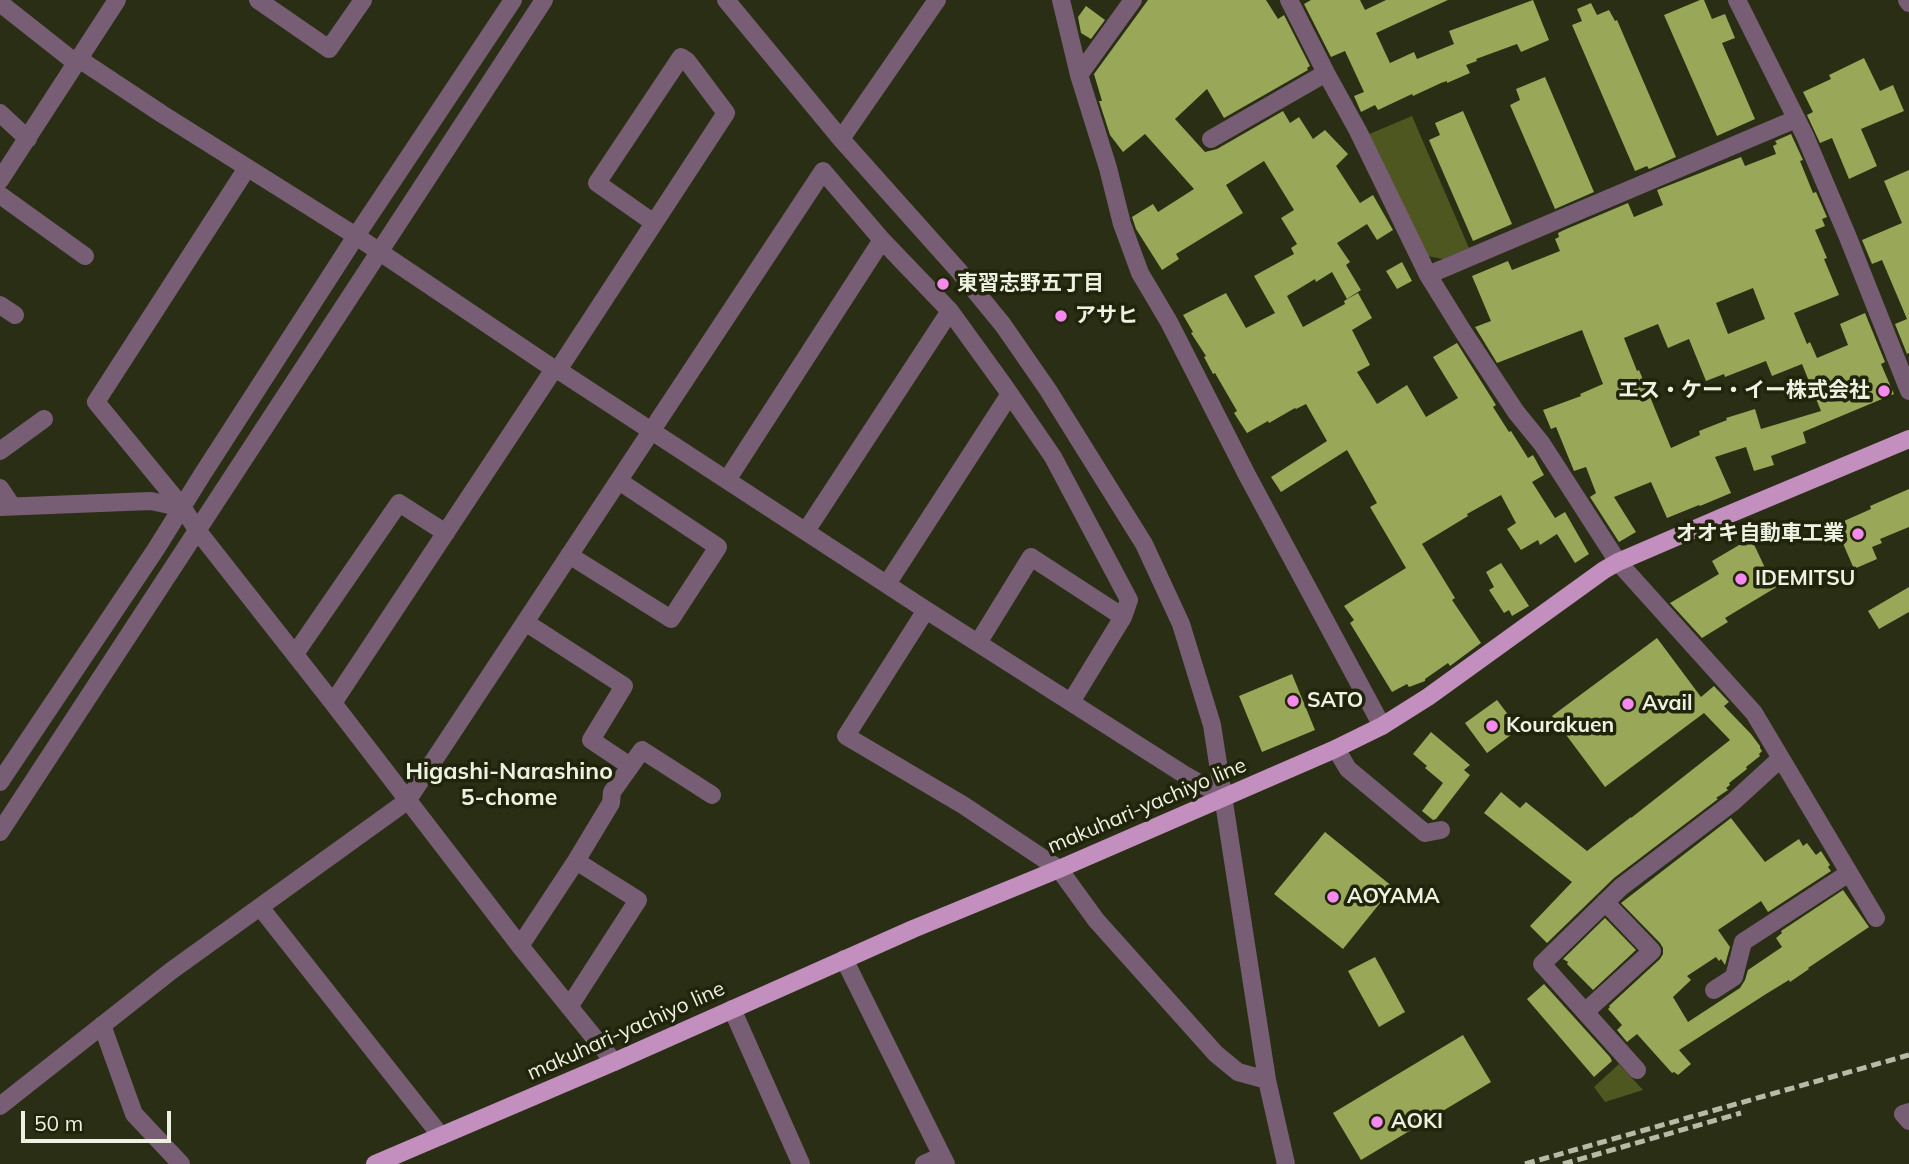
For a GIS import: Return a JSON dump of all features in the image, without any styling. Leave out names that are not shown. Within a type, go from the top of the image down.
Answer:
[{"type":"main road","name":"makuhari-yachiyo line","points":[[375,1164],[1336,748],[1382,726],[1428,697],[1618,562],[1909,439]]},
{"type":"street","points":[[0,180],[117,0]]},
{"type":"street","points":[[264,2],[330,49],[363,0]]},
{"type":"street","points":[[0,782],[183,508],[201,475],[356,236],[513,0]]},
{"type":"street","points":[[0,832],[544,0]]},
{"type":"street","points":[[726,0],[841,139],[958,270],[1003,325],[1048,390],[1144,544],[1181,624],[1212,725],[1267,1080],[1286,1164]]},
{"type":"street","points":[[841,139],[937,0]]},
{"type":"street","points":[[1061,0],[1079,75],[1122,224],[1140,273],[1169,322],[1247,475],[1382,726]]},
{"type":"street","points":[[1079,75],[1133,0]]},
{"type":"street","points":[[1289,0],[1429,275],[1462,330],[1516,412],[1542,444],[1618,562],[1754,713],[1876,918]]},
{"type":"street","points":[[1737,0],[1805,136],[1909,391]]},
{"type":"street","points":[[0,3],[78,61],[356,236],[556,370],[926,610],[1224,797]]},
{"type":"street","points":[[333,703],[654,223],[726,113],[687,61],[681,57],[597,183],[654,223]]},
{"type":"street","points":[[1211,139],[1326,73]]},
{"type":"street","points":[[0,113],[28,139]]},
{"type":"street","points":[[1429,275],[1796,119]]},
{"type":"street","points":[[247,167],[96,402],[183,508],[197,530],[407,801],[614,1062]]},
{"type":"street","points":[[0,1106],[171,971],[407,801],[822,171],[882,240],[950,311],[1010,394],[1052,457],[1129,600],[1124,617],[1071,702]]},
{"type":"street","points":[[0,195],[85,256]]},
{"type":"street","points":[[727,480],[882,240]]},
{"type":"street","points":[[0,305],[15,315]]},
{"type":"street","points":[[806,531],[950,311]]},
{"type":"street","points":[[887,584],[1010,394]]},
{"type":"street","points":[[0,451],[44,418]]},
{"type":"street","points":[[569,555],[671,619],[718,547],[619,481]]},
{"type":"street","points":[[0,488],[6,506],[151,501],[183,508]]},
{"type":"street","points":[[295,654],[398,503],[446,533]]},
{"type":"street","points":[[978,643],[1031,557],[1124,617]]},
{"type":"street","points":[[926,610],[846,736],[963,805],[1059,869],[1096,920],[1216,1054],[1238,1072],[1267,1080]]},
{"type":"street","points":[[525,622],[624,686],[591,740],[630,766]]},
{"type":"street","points":[[1336,748],[1348,769],[1425,833],[1441,830]]},
{"type":"street","points":[[520,946],[611,803],[612,792],[642,750],[712,795]]},
{"type":"street","points":[[1637,1070],[1542,964],[1621,887],[1733,802],[1780,759]]},
{"type":"street","points":[[569,1007],[638,900],[576,861]]},
{"type":"street","points":[[1714,990],[1734,977],[1743,942],[1849,873]]},
{"type":"street","points":[[1585,1012],[1653,951],[1605,902]]},
{"type":"street","points":[[260,907],[441,1136]]},
{"type":"street","points":[[844,959],[944,1160],[924,1164]]},
{"type":"street","points":[[732,1009],[802,1164]]},
{"type":"street","points":[[102,1025],[134,1114],[181,1164]]},
{"type":"street","points":[[1909,1112],[1903,1114],[1909,1121]]},
{"type":"green space","points":[[1412,116],[1469,248],[1443,259],[1427,256],[1367,135]]},
{"type":"green space","points":[[1619,1064],[1643,1090],[1605,1102],[1594,1087]]},
{"type":"building","points":[[1148,0],[1266,0],[1278,19],[1284,15],[1310,66],[1308,70],[1224,118],[1207,89],[1175,119],[1205,152],[1217,149],[1283,111],[1290,123],[1299,117],[1313,139],[1325,130],[1348,154],[1336,166],[1360,203],[1373,195],[1393,230],[1377,240],[1367,224],[1337,243],[1350,262],[1346,265],[1361,290],[1347,299],[1332,272],[1287,296],[1303,327],[1345,304],[1344,301],[1358,293],[1372,318],[1352,330],[1370,365],[1357,372],[1377,404],[1407,385],[1426,417],[1458,398],[1433,357],[1457,343],[1496,405],[1493,407],[1509,432],[1511,431],[1528,458],[1533,455],[1544,475],[1532,482],[1555,518],[1565,512],[1589,554],[1575,563],[1557,534],[1540,545],[1538,540],[1521,550],[1507,529],[1516,523],[1501,495],[1422,544],[1455,598],[1452,600],[1481,643],[1425,681],[1409,687],[1407,684],[1392,692],[1350,623],[1354,620],[1344,606],[1406,568],[1370,507],[1377,503],[1347,450],[1281,492],[1271,477],[1327,441],[1306,404],[1247,433],[1183,315],[1226,293],[1246,328],[1275,313],[1254,276],[1294,254],[1291,248],[1297,244],[1281,218],[1294,210],[1264,161],[1226,185],[1243,213],[1176,254],[1179,259],[1162,270],[1136,229],[1132,217],[1153,204],[1158,212],[1194,189],[1145,134],[1123,152],[1110,135],[1099,101],[1102,101],[1094,74]]},
{"type":"building","points":[[1311,0],[1360,0],[1365,10],[1386,0],[1448,0],[1376,33],[1390,63],[1414,52],[1417,59],[1454,44],[1449,31],[1533,0],[1549,40],[1521,52],[1517,44],[1476,59],[1477,61],[1466,65],[1470,73],[1413,96],[1412,94],[1378,110],[1375,105],[1361,112],[1354,96],[1364,92],[1345,51],[1331,57],[1304,4]]},
{"type":"building","points":[[1704,0],[1712,19],[1725,14],[1735,38],[1722,43],[1755,119],[1717,136],[1664,15]]},
{"type":"building","points":[[1591,3],[1597,15],[1609,10],[1615,21],[1617,20],[1676,157],[1649,169],[1647,166],[1635,171],[1572,25],[1582,21],[1577,9]]},
{"type":"building","points":[[1086,6],[1105,20],[1091,39],[1081,33],[1078,17]]},
{"type":"building","points":[[1864,58],[1880,91],[1893,85],[1904,111],[1861,129],[1877,166],[1849,179],[1832,138],[1820,143],[1807,115],[1813,112],[1803,92],[1831,79],[1829,75]]},
{"type":"building","points":[[1545,77],[1594,192],[1555,209],[1510,105],[1520,100],[1516,89]]},
{"type":"building","points":[[1463,111],[1512,224],[1473,241],[1429,140],[1440,135],[1435,123]]},
{"type":"building","points":[[1791,134],[1803,160],[1800,161],[1813,193],[1816,192],[1827,217],[1822,219],[1825,226],[1815,230],[1839,295],[1794,313],[1807,344],[1810,342],[1817,358],[1848,345],[1840,324],[1865,313],[1885,362],[1881,364],[1894,394],[1803,432],[1806,443],[1771,456],[1774,465],[1754,471],[1746,447],[1715,457],[1731,493],[1700,506],[1667,518],[1651,482],[1614,497],[1636,532],[1619,542],[1590,497],[1596,493],[1586,467],[1574,471],[1556,427],[1551,429],[1543,410],[1581,396],[1580,394],[1603,384],[1582,330],[1497,363],[1475,327],[1491,321],[1472,276],[1508,261],[1512,270],[1560,251],[1555,239],[1559,237],[1558,233],[1628,203],[1634,217],[1663,205],[1657,190],[1741,157],[1745,166],[1776,154],[1773,146],[1777,144],[1775,141]],"holes":[[[1753,288],[1765,319],[1728,334],[1716,303]],[[1658,324],[1668,348],[1689,339],[1706,381],[1724,374],[1725,377],[1766,361],[1772,376],[1802,364],[1821,411],[1761,429],[1755,409],[1726,418],[1727,420],[1699,431],[1700,435],[1671,448],[1624,338]]]},
{"type":"building","points":[[1909,170],[1907,354],[1895,324],[1907,319],[1882,260],[1872,264],[1862,240],[1902,223],[1884,181]]},
{"type":"building","points":[[1402,262],[1412,281],[1397,289],[1386,271]]},
{"type":"building","points":[[1909,489],[1909,527],[1880,539],[1882,543],[1872,547],[1877,559],[1854,569],[1835,525]]},
{"type":"building","points":[[1751,538],[1766,570],[1770,569],[1780,585],[1725,618],[1728,622],[1702,638],[1670,603],[1719,574],[1712,561]]},
{"type":"building","points":[[1501,563],[1529,606],[1512,616],[1509,610],[1504,613],[1489,590],[1494,587],[1486,572]]},
{"type":"building","points":[[1909,587],[1909,612],[1879,629],[1868,611]]},
{"type":"building","points":[[1657,638],[1701,697],[1714,686],[1729,702],[1724,706],[1751,734],[1762,751],[1747,769],[1729,783],[1726,788],[1728,790],[1716,798],[1718,799],[1614,878],[1547,943],[1530,926],[1572,882],[1484,813],[1501,792],[1520,808],[1526,802],[1587,851],[1730,740],[1704,713],[1605,787],[1552,716]]},
{"type":"building","points":[[1292,674],[1315,730],[1262,752],[1239,696]]},
{"type":"building","name":"Kourakuen","points":[[1497,700],[1519,729],[1487,753],[1465,723]]},
{"type":"building","points":[[1431,732],[1470,765],[1464,770],[1470,775],[1433,820],[1422,811],[1443,783],[1413,754]]},
{"type":"building","points":[[1731,818],[1765,862],[1799,839],[1803,846],[1807,843],[1816,855],[1821,851],[1831,871],[1768,912],[1761,901],[1718,930],[1730,947],[1725,965],[1716,957],[1687,976],[1691,980],[1673,997],[1688,1022],[1740,988],[1748,970],[1782,947],[1776,938],[1781,931],[1843,890],[1869,927],[1790,982],[1789,980],[1766,994],[1679,1050],[1691,1064],[1678,1075],[1672,1073],[1637,1034],[1627,1042],[1617,1030],[1622,1025],[1608,1009],[1663,954],[1660,943],[1621,903]]},
{"type":"building","points":[[1325,832],[1393,887],[1343,949],[1274,894]]},
{"type":"building","points":[[1605,918],[1636,950],[1593,990],[1563,959]]},
{"type":"building","points":[[1375,957],[1405,1012],[1379,1027],[1348,971]]},
{"type":"building","points":[[1544,984],[1610,1057],[1612,1061],[1594,1077],[1527,999]]},
{"type":"building","points":[[1463,1035],[1491,1082],[1361,1160],[1333,1113]]},
{"type":"railway","points":[[1525,1164],[1909,1055]]},
{"type":"railway","points":[[1563,1164],[1741,1113]]},
{"type":"place","name":"東習志野五丁目","points":[[943,284]]},
{"type":"place","name":"アサヒ","points":[[1061,316]]},
{"type":"place","name":"エス・ケー・イー株式会社","points":[[1884,391]]},
{"type":"place","name":"オオキ自動車工業","points":[[1858,534]]},
{"type":"place","name":"IDEMITSU","points":[[1741,579]]},
{"type":"place","name":"SATO","points":[[1293,701]]},
{"type":"place","name":"Avail","points":[[1628,704]]},
{"type":"place","name":"Kourakuen","points":[[1492,726]]},
{"type":"place","name":"AOYAMA","points":[[1333,897]]},
{"type":"place","name":"AOKI","points":[[1377,1122]]},
{"type":"district","name":"Higashi-Narashino 5-chome","points":[[509,785]]}]
